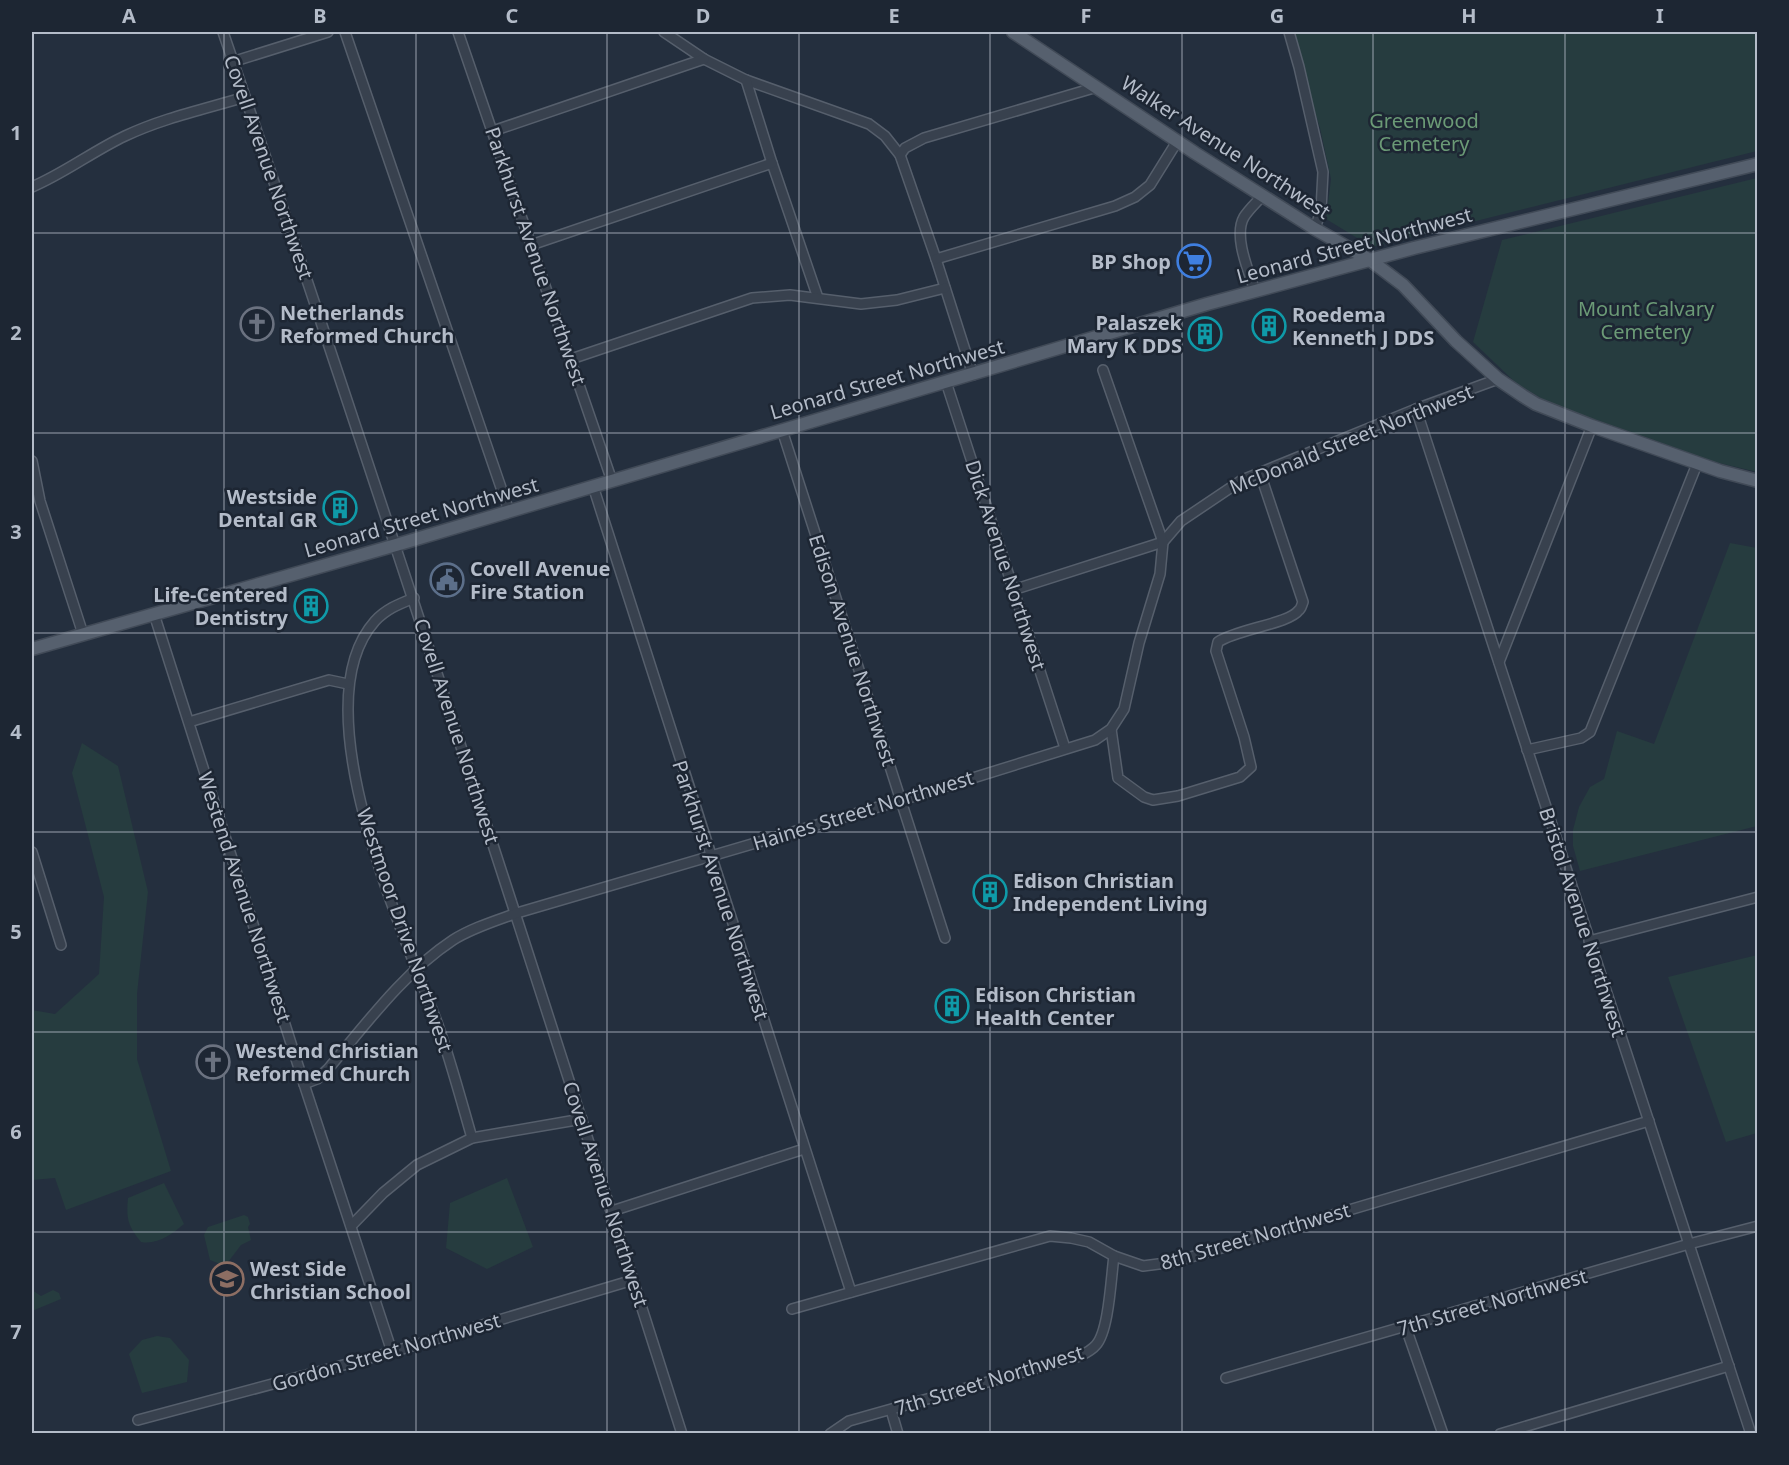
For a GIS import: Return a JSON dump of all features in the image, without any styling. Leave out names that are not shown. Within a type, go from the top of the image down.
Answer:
[{"type":"main road","name":"Walker Avenue Northwest","points":[[1013,32],[1195,153],[1315,229],[1370,260],[1404,285],[1451,337],[1498,379],[1536,404],[1697,464],[1758,481]]},
{"type":"main road","name":"Leonard Street Northwest","points":[[32,649],[396,545],[1254,291],[1758,164]]},
{"type":"street","name":"Covell Avenue Northwest","points":[[223,32],[414,598],[517,913],[682,1434]]},
{"type":"street","points":[[232,62],[328,32]]},
{"type":"street","points":[[345,32],[508,511]]},
{"type":"street","name":"Parkhurst Avenue Northwest","points":[[458,32],[612,481]]},
{"type":"street","points":[[664,32],[704,59],[746,80],[869,124],[885,136],[900,155],[973,375]]},
{"type":"street","points":[[1289,32],[1323,172],[1321,210],[1315,229]]},
{"type":"street","points":[[493,131],[704,59]]},
{"type":"street","points":[[746,80],[818,298]]},
{"type":"street","points":[[900,155],[905,148],[924,138],[1097,87]]},
{"type":"street","points":[[32,187],[51,179],[103,147],[145,127],[245,97]]},
{"type":"street","points":[[936,259],[1114,206],[1135,197],[1150,185],[1178,140]]},
{"type":"street","points":[[531,245],[772,163]]},
{"type":"street","points":[[1254,291],[1244,259],[1240,229],[1244,218],[1263,195]]},
{"type":"street","points":[[571,359],[752,298],[779,295],[861,304],[897,300],[945,288]]},
{"type":"street","points":[[1102,370],[1162,542],[1160,574],[1139,642],[1124,709],[1111,729],[1118,778],[1144,797],[1153,800],[1178,796],[1240,777],[1251,767],[1244,737],[1216,651],[1218,642],[1242,630],[1293,615],[1300,610],[1303,602],[1260,473]]},
{"type":"street","name":"McDonald Street Northwest","points":[[1013,590],[1162,542],[1181,521],[1242,480],[1498,379]]},
{"type":"street","name":"Dick Avenue Northwest","points":[[946,382],[1065,748]]},
{"type":"street","name":"Bristol Avenue Northwest","points":[[1416,410],[1751,1434]]},
{"type":"street","points":[[1499,662],[1592,426]]},
{"type":"street","name":"Edison Avenue Northwest","points":[[782,430],[945,938]]},
{"type":"street","points":[[32,461],[40,501],[83,634]]},
{"type":"street","points":[[1527,750],[1581,738],[1590,732],[1697,464]]},
{"type":"street","name":"Parkhurst Avenue Northwest","points":[[593,486],[851,1292]]},
{"type":"street","name":"Westmoor Drive Northwest","points":[[414,598],[393,606],[374,622],[358,647],[348,684],[352,753],[357,787],[369,837],[389,898],[438,1026],[472,1138]]},
{"type":"street","name":"Westend Avenue Northwest","points":[[154,614],[392,1352]]},
{"type":"street","points":[[189,722],[329,680],[348,684]]},
{"type":"street","name":"Haines Street Northwest","points":[[304,1084],[317,1079],[328,1069],[398,987],[417,970],[453,940],[480,927],[517,913],[902,800],[1095,740],[1111,729]]},
{"type":"street","points":[[32,852],[61,945]]},
{"type":"street","points":[[1589,941],[1758,897]]},
{"type":"street","points":[[351,1226],[383,1193],[417,1165],[472,1138],[582,1119]]},
{"type":"street","name":"8th Street Northwest","points":[[792,1309],[1050,1236],[1089,1242],[1114,1256],[1143,1266],[1174,1262],[1649,1121]]},
{"type":"street","points":[[612,1211],[804,1149]]},
{"type":"street","name":"7th Street Northwest","points":[[1226,1378],[1758,1226]]},
{"type":"street","name":"7th Street Northwest","points":[[830,1434],[849,1421],[1080,1356],[1090,1351],[1097,1345],[1104,1333],[1114,1256]]},
{"type":"street","name":"Gordon Street Northwest","points":[[138,1420],[392,1352],[633,1280]]},
{"type":"street","points":[[1406,1328],[1443,1434]]},
{"type":"street","points":[[1500,1434],[1729,1366]]},
{"type":"street","points":[[891,1410],[898,1434]]},
{"type":"green space","name":"Greenwood Cemetery","points":[[1289,32],[1757,32],[1757,151],[1372,247],[1326,219],[1331,179],[1320,128]]},
{"type":"green space","name":"Mount Calvary Cemetery","points":[[1757,178],[1757,472],[1715,462],[1551,404],[1517,384],[1473,342],[1502,240]]},
{"type":"green space","points":[[1730,543],[1757,548],[1757,826],[1580,871],[1573,846],[1573,830],[1579,807],[1590,787],[1604,779],[1617,731],[1654,744]]},
{"type":"green space","points":[[82,743],[118,766],[148,892],[137,994],[137,1059],[171,1171],[66,1210],[55,1178],[32,1180],[32,1010],[55,1014],[99,974],[104,897],[72,773]]},
{"type":"green space","points":[[1757,955],[1757,1133],[1726,1142],[1668,977]]},
{"type":"green space","points":[[507,1178],[533,1247],[487,1269],[446,1248],[450,1203]]},
{"type":"green space","points":[[164,1183],[184,1224],[159,1240],[141,1242],[129,1222],[128,1198]]},
{"type":"green space","points":[[244,1215],[248,1217],[250,1224],[248,1227],[251,1240],[241,1245],[225,1266],[210,1260],[204,1235],[208,1227]]},
{"type":"green space","points":[[32,1290],[41,1296],[53,1290],[59,1293],[61,1299],[32,1311]]},
{"type":"green space","points":[[157,1336],[170,1338],[189,1360],[187,1382],[142,1393],[129,1354],[142,1340]]},
{"type":"place","name":"BP Shop","points":[[1194,261]]},
{"type":"place","name":"Netherlands Reformed Church","points":[[257,324]]},
{"type":"place","name":"Roedema Kenneth J DDS","points":[[1269,326]]},
{"type":"place","name":"Palaszek Mary K DDS","points":[[1205,334]]},
{"type":"place","name":"Westside Dental GR","points":[[340,508]]},
{"type":"place","name":"Covell Avenue Fire Station","points":[[447,580]]},
{"type":"place","name":"Life-Centered Dentistry","points":[[311,606]]},
{"type":"place","name":"Edison Christian Independent Living","points":[[990,892]]},
{"type":"place","name":"Edison Christian Health Center","points":[[952,1006]]},
{"type":"place","name":"Westend Christian Reformed Church","points":[[213,1062]]},
{"type":"place","name":"West Side Christian School","points":[[227,1279]]}]
